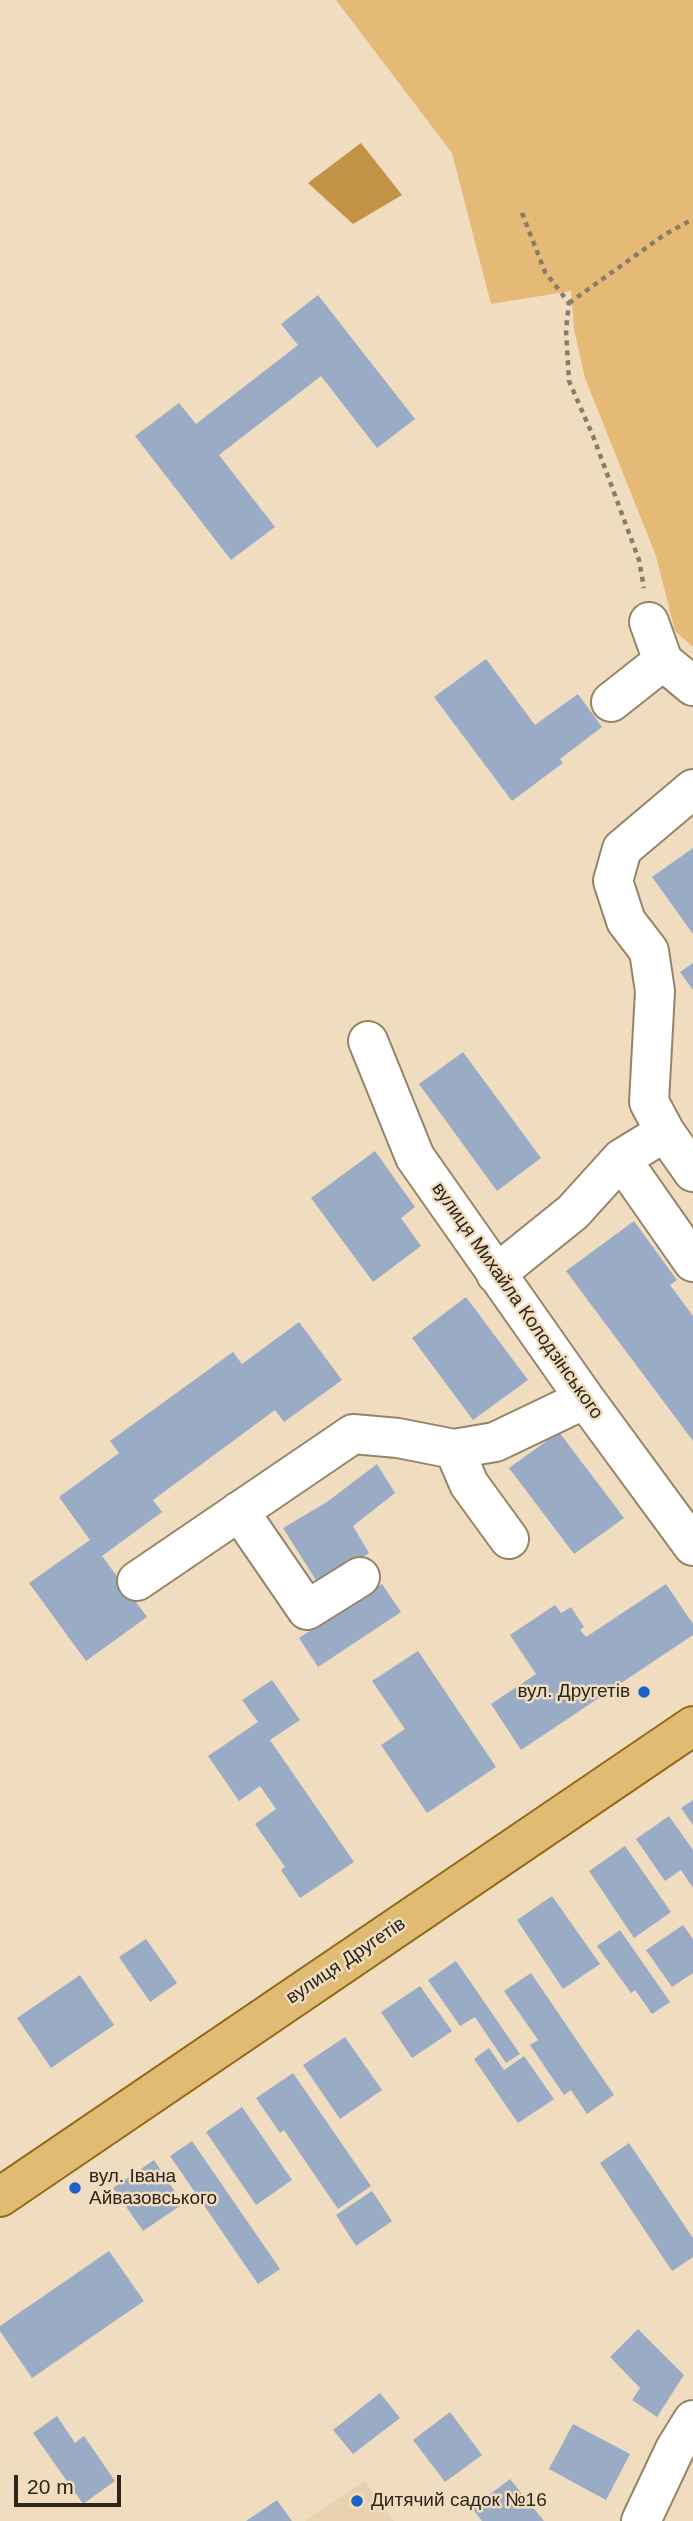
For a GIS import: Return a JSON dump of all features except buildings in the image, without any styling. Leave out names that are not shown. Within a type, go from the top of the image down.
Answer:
[{"type":"main road","name":"вулиця Другетів","points":[[0,2197],[693,1726]]},
{"type":"street","points":[[649,622],[663,661],[693,686]]},
{"type":"street","points":[[611,702],[663,661]]},
{"type":"street","points":[[693,789],[622,849],[613,881],[626,921],[649,951],[655,991],[649,1102],[665,1132],[693,1172]]},
{"type":"street","name":"вулиця Михайла Колодзінського","points":[[368,1041],[415,1157],[585,1399],[693,1546]]},
{"type":"street","points":[[496,1274],[573,1212],[621,1158],[665,1132]]},
{"type":"street","points":[[621,1158],[693,1262]]},
{"type":"street","points":[[137,1581],[353,1434],[398,1438],[454,1449],[495,1442],[585,1399]]},
{"type":"street","points":[[454,1449],[469,1484],[509,1539]]},
{"type":"street","points":[[239,1511],[307,1609],[360,1577]]},
{"type":"street","points":[[642,2521],[676,2449],[693,2420]]},
{"type":"path","points":[[522,213],[545,272],[569,303],[566,330],[569,381],[593,436],[639,560],[649,622]]},
{"type":"path","points":[[569,303],[664,235],[693,219]]},
{"type":"shaded area","points":[[336,0],[693,0],[693,647],[675,631],[656,556],[585,378],[574,329],[571,291],[491,304],[452,153]]},
{"type":"shaded area","points":[[361,143],[402,195],[353,224],[308,183]]},
{"type":"shaded area","name":"Дитячий садок №16","points":[[365,2481],[394,2521],[305,2521]]},
{"type":"place","name":"вул. Другетів","points":[[644,1692]]},
{"type":"place","name":"вул. Івана Айвазовського","points":[[75,2188]]},
{"type":"place","name":"Дитячий садок №16","points":[[357,2501]]}]
